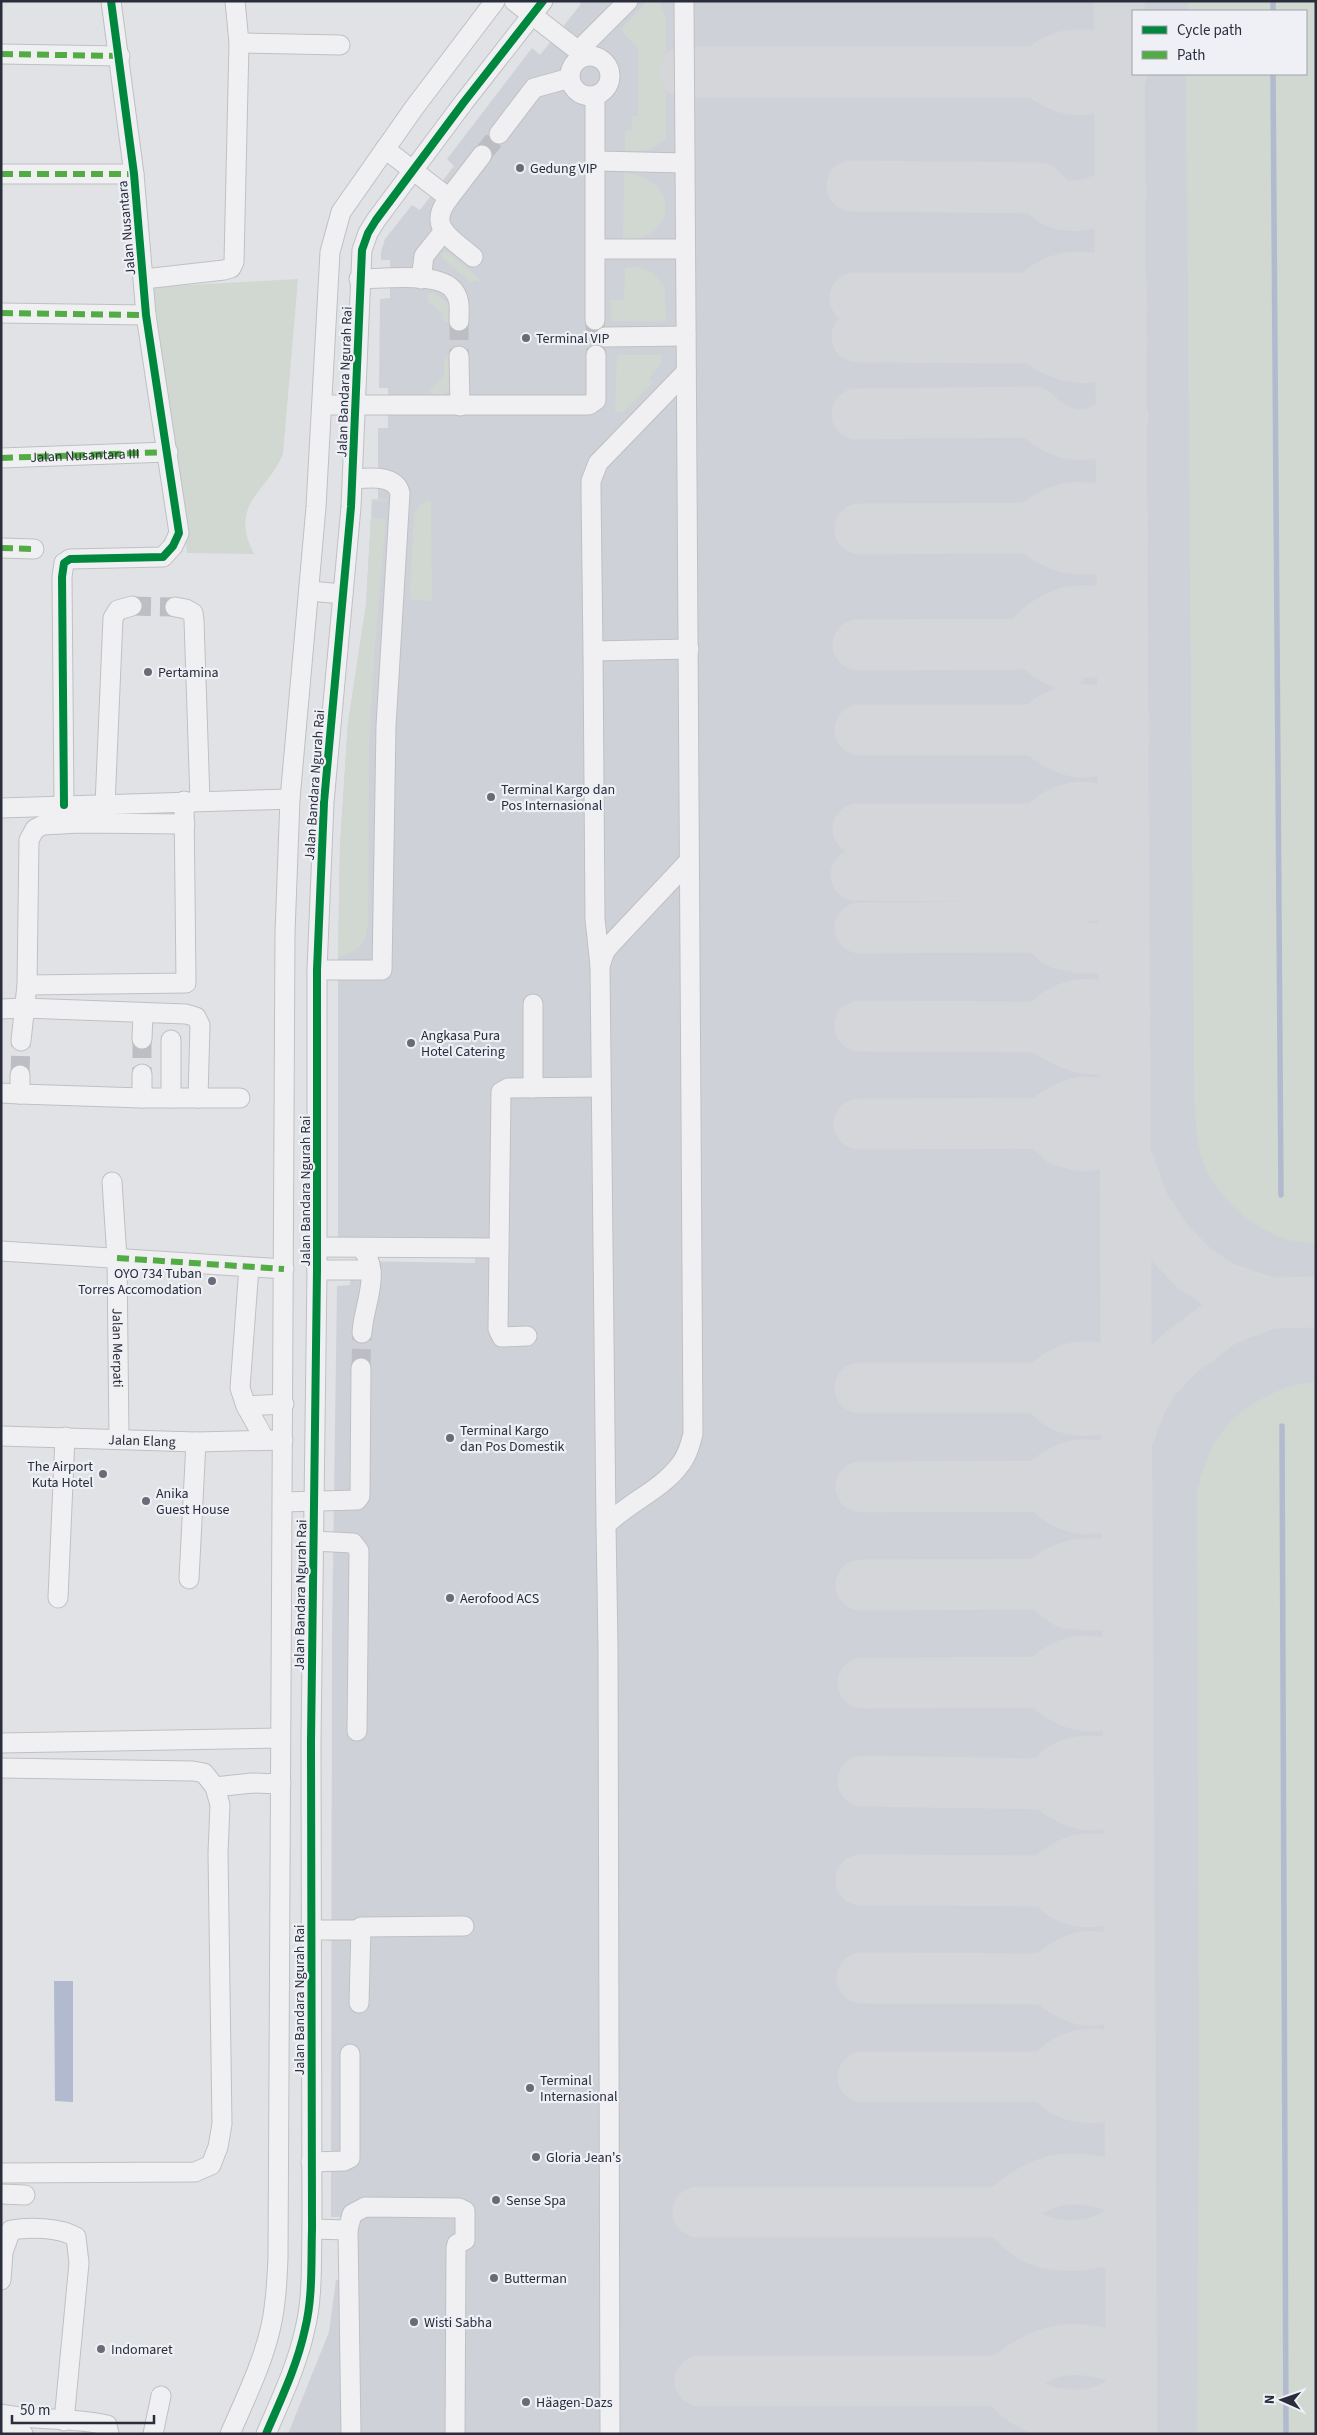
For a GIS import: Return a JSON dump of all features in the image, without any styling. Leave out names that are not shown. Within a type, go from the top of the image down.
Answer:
[{"type":"street","name":"Jalan Nusantara","points":[[64,805],[62,577],[64,562],[70,559],[158,558],[168,553],[177,540],[179,533],[146,315],[134,174],[120,56],[111,1]]},
{"type":"street","points":[[144,279],[224,270],[231,268],[234,262],[239,43],[235,1]]},
{"type":"street","name":"Jalan Bandara Ngurah Rai","points":[[230,2434],[271,2328],[275,2303],[280,2197],[280,1738],[284,1440],[285,934],[290,799],[309,592],[330,252],[335,230],[342,212],[385,149],[495,1]]},
{"type":"street","points":[[514,1],[538,8],[581,53],[595,56],[605,61],[610,70],[610,81],[604,91],[595,96],[584,95],[575,89],[570,78],[571,69],[581,53],[628,1]]},
{"type":"street","points":[[606,1524],[620,1511],[662,1483],[679,1467],[687,1453],[693,1434],[684,1]]},
{"type":"street","name":"Jalan Bandara Ngurah Rai","points":[[266,2434],[293,2373],[306,2328],[309,2301],[312,2229],[311,2005],[313,1541],[317,1270],[317,970],[324,802],[353,478],[359,279],[362,250],[368,233],[538,8]]},
{"type":"street","points":[[239,43],[340,45]]},
{"type":"street","points":[[1,54],[120,56]]},
{"type":"street","points":[[499,134],[534,88],[570,78]]},
{"type":"street","points":[[595,96],[595,320]]},
{"type":"street","points":[[385,149],[449,198]]},
{"type":"street","points":[[473,257],[444,231],[438,218],[449,198],[482,155]]},
{"type":"street","points":[[596,162],[685,163]]},
{"type":"street","points":[[1,174],[134,174]]},
{"type":"street","points":[[421,279],[424,256],[444,231]]},
{"type":"street","points":[[596,249],[685,249]]},
{"type":"street","points":[[359,279],[442,281],[454,290],[459,300],[459,321]]},
{"type":"street","points":[[1,313],[146,315]]},
{"type":"street","points":[[605,337],[686,336]]},
{"type":"street","points":[[322,405],[460,406],[592,404],[596,400],[596,355]]},
{"type":"street","points":[[459,356],[460,406]]},
{"type":"street","points":[[610,2434],[608,1668],[600,966],[595,920],[590,492],[593,473],[598,463],[686,372]]},
{"type":"street","name":"Jalan Nusantara III","points":[[1,458],[168,452]]},
{"type":"street","points":[[317,970],[382,970],[386,726],[400,493],[398,486],[392,481],[378,478],[353,478]]},
{"type":"street","points":[[1,548],[34,549]]},
{"type":"street","points":[[309,592],[343,594]]},
{"type":"street","points":[[104,805],[113,618],[118,610],[132,606]]},
{"type":"street","points":[[176,607],[186,608],[193,613],[194,620],[192,801],[185,824],[186,1014]]},
{"type":"street","points":[[593,651],[689,649]]},
{"type":"street","points":[[1,808],[290,799]]},
{"type":"street","points":[[21,1041],[27,985],[29,840],[35,829],[43,825],[80,823],[185,824]]},
{"type":"street","points":[[600,966],[605,952],[611,944],[689,861]]},
{"type":"street","points":[[27,985],[186,983]]},
{"type":"street","points":[[533,1004],[533,1088]]},
{"type":"street","points":[[1,1009],[24,1008],[186,1014],[196,1017],[200,1024],[198,1098]]},
{"type":"street","points":[[142,1038],[143,1013]]},
{"type":"street","points":[[171,1040],[171,1098]]},
{"type":"street","points":[[142,1074],[142,1098]]},
{"type":"street","points":[[1,1093],[20,1084],[142,1098],[240,1098]]},
{"type":"street","points":[[527,1336],[502,1337],[499,1334],[501,1095],[504,1089],[508,1088],[600,1087]]},
{"type":"street","name":"Jalan Merpati","points":[[112,1182],[117,1258],[119,1439]]},
{"type":"street","points":[[317,1247],[499,1248]]},
{"type":"street","points":[[361,1248],[371,1261],[362,1334]]},
{"type":"street","points":[[1,1251],[284,1269]]},
{"type":"street","points":[[249,1267],[240,1388],[246,1406],[265,1440]]},
{"type":"street","points":[[317,1270],[371,1270]]},
{"type":"street","points":[[283,1502],[352,1502],[360,1496],[361,1368]]},
{"type":"street","points":[[246,1406],[284,1404]]},
{"type":"street","name":"Jalan Elang","points":[[1,1436],[196,1442],[284,1440]]},
{"type":"street","points":[[58,1598],[65,1437]]},
{"type":"street","points":[[189,1579],[196,1442]]},
{"type":"street","points":[[313,1541],[347,1541],[353,1543],[359,1551],[358,1731]]},
{"type":"street","points":[[1,1743],[280,1738]]},
{"type":"street","points":[[1,1768],[193,1771],[204,1773],[215,1788],[220,1805],[218,1853],[222,2124],[218,2147],[211,2165],[195,2172],[1,2173]]},
{"type":"street","points":[[215,1788],[252,1783],[281,1784]]},
{"type":"street","points":[[359,2003],[359,1930],[361,1926],[464,1926]]},
{"type":"street","points":[[312,1930],[359,1930]]},
{"type":"street","points":[[280,2005],[311,2005]]},
{"type":"street","points":[[311,2162],[344,2162],[350,2158],[350,2054]]},
{"type":"street","points":[[1,2194],[25,2194]]},
{"type":"street","points":[[351,2434],[348,2230],[352,2214],[365,2207],[459,2208],[465,2212],[465,2240],[456,2245],[455,2434]]},
{"type":"street","points":[[1,2280],[3,2252],[11,2230],[21,2228],[48,2230],[70,2233],[76,2237],[78,2263],[64,2421]]},
{"type":"street","points":[[312,2229],[348,2230]]},
{"type":"street","points":[[153,2434],[161,2396]]},
{"type":"street","points":[[1,2414],[64,2421],[90,2421],[107,2425],[109,2434]]},
{"type":"street","points":[[1,2430],[23,2434]]},
{"type":"shaded area","points":[[578,1],[608,1],[610,3],[612,1],[1316,1],[1316,2434],[288,2434],[329,2332],[336,2280],[342,2280],[341,2217],[331,2217],[332,1636],[337,1286],[350,1285],[351,1261],[475,1263],[474,1238],[338,1239],[340,846],[348,723],[366,605],[372,499],[378,499],[378,428],[388,428],[388,388],[379,388],[380,299],[390,298],[390,260],[381,260],[381,252],[385,239],[412,205],[420,210],[454,166],[447,159],[532,48],[540,55],[581,4]]},
{"type":"shaded area","points":[[647,1],[659,1],[666,18],[666,139],[649,150],[625,152],[625,131],[632,130],[632,116],[638,116],[638,48],[621,30]]},
{"type":"shaded area","points":[[1188,1],[1316,1],[1316,1243],[1289,1240],[1271,1233],[1232,1206],[1205,1167],[1198,1143],[1194,1076],[1186,75],[1307,75],[1307,10],[1187,10]]},
{"type":"shaded area","points":[[624,173],[642,177],[655,185],[663,196],[666,208],[663,220],[655,230],[642,237],[623,240]]},
{"type":"shaded area","points":[[448,252],[482,281],[473,281],[473,285],[443,258],[441,254]]},
{"type":"shaded area","points":[[638,267],[652,272],[665,287],[666,322],[611,321],[611,300],[624,300],[625,268]]},
{"type":"shaded area","points":[[298,279],[283,454],[253,499],[245,522],[247,537],[254,554],[187,553],[153,287]]},
{"type":"shaded area","points":[[429,293],[434,293],[450,305],[452,321],[444,322],[442,313],[427,300]]},
{"type":"shaded area","points":[[617,355],[662,355],[660,365],[649,378],[653,382],[623,412],[615,412]]},
{"type":"shaded area","points":[[444,357],[453,357],[451,389],[443,394],[432,394],[430,390],[444,376]]},
{"type":"shaded area","points":[[372,499],[387,499],[387,502],[373,501],[372,518],[386,519],[374,656],[369,755],[368,924],[363,943],[356,950],[338,957],[340,846],[348,723],[366,605]]},
{"type":"shaded area","points":[[431,501],[432,601],[412,600],[410,596],[414,513],[422,503]]},
{"type":"shaded area","points":[[1316,1382],[1316,2434],[1197,2434],[1199,2090],[1197,1490],[1213,1445],[1225,1428],[1236,1417],[1247,1408],[1274,1393],[1288,1387]]},
{"type":"water","points":[[54,1981],[73,1981],[73,2102],[55,2101]]},
{"type":"waterway","points":[[1273,1],[1273,10]]},
{"type":"waterway","points":[[1273,75],[1281,1195]]},
{"type":"waterway","points":[[1282,1426],[1286,2434]]},
{"type":"taxiway","points":[[1119,1],[1132,2434]]},
{"type":"taxiway","points":[[1039,72],[1048,64],[1068,56],[1088,55],[1121,63]]},
{"type":"taxiway","points":[[684,72],[1039,72],[1059,85],[1079,90],[1099,86],[1121,76]]},
{"type":"taxiway","points":[[852,186],[1039,188],[1055,202],[1072,206],[1090,203],[1122,192]]},
{"type":"taxiway","points":[[1033,298],[1054,282],[1075,277],[1098,280],[1122,287]]},
{"type":"taxiway","points":[[855,298],[1033,298],[1054,314],[1076,320],[1099,316],[1122,304]]},
{"type":"taxiway","points":[[857,337],[1035,338],[1056,351],[1078,357],[1100,355],[1122,344]]},
{"type":"taxiway","points":[[857,414],[1034,412],[1056,429],[1077,435],[1100,431],[1123,417]]},
{"type":"taxiway","points":[[1032,528],[1044,519],[1065,509],[1086,508],[1123,518]]},
{"type":"taxiway","points":[[860,529],[1032,528],[1054,543],[1076,549],[1099,547],[1123,535]]},
{"type":"taxiway","points":[[1034,644],[1044,636],[1055,630],[1077,623],[1101,626],[1123,638],[1100,650],[1078,652],[1057,646],[1047,639],[1036,631],[1057,616],[1068,612],[1088,611],[1099,613],[1123,624]]},
{"type":"taxiway","points":[[858,645],[1034,644],[1048,656],[1063,664]]},
{"type":"taxiway","points":[[1037,730],[1058,715],[1078,709],[1100,711],[1124,719]]},
{"type":"taxiway","points":[[860,730],[1037,730],[1059,745],[1079,752],[1100,749],[1124,736]]},
{"type":"taxiway","points":[[1040,829],[1049,819],[1059,813],[1079,807],[1100,810],[1124,818]]},
{"type":"taxiway","points":[[858,829],[1040,829],[1060,843],[1080,849],[1102,847],[1124,835]]},
{"type":"taxiway","points":[[856,875],[1039,877],[1060,891],[1080,896],[1091,896],[1101,893],[1124,882]]},
{"type":"taxiway","points":[[860,928],[1040,927],[1058,943],[1082,948],[1104,948],[1124,936]]},
{"type":"taxiway","points":[[1041,1027],[1061,1011],[1080,1005],[1101,1006],[1125,1012]]},
{"type":"taxiway","points":[[860,1026],[1041,1027],[1073,1045],[1091,1049],[1100,1049],[1108,1046],[1124,1035]]},
{"type":"taxiway","points":[[1043,1123],[1063,1109],[1082,1102],[1102,1104],[1125,1112]]},
{"type":"taxiway","points":[[859,1124],[1043,1123],[1062,1141],[1083,1146],[1107,1143],[1125,1133]]},
{"type":"taxiway","points":[[1130,1166],[1144,1205],[1168,1241],[1194,1268],[1222,1287],[1270,1303],[1316,1302]]},
{"type":"taxiway","points":[[1130,1433],[1140,1405],[1154,1380],[1179,1354],[1223,1321],[1270,1303]]},
{"type":"taxiway","points":[[1042,1388],[1062,1373],[1082,1367],[1102,1369],[1126,1376]]},
{"type":"taxiway","points":[[860,1388],[1042,1388],[1054,1401],[1064,1407],[1082,1410],[1101,1408],[1126,1396]]},
{"type":"taxiway","points":[[1042,1486],[1062,1470],[1082,1465],[1103,1467],[1126,1475]]},
{"type":"taxiway","points":[[861,1487],[1042,1486],[1062,1502],[1083,1508],[1103,1505],[1126,1492]]},
{"type":"taxiway","points":[[1042,1584],[1061,1570],[1082,1564],[1104,1565],[1127,1572]]},
{"type":"taxiway","points":[[861,1585],[1042,1584],[1067,1603],[1087,1605],[1102,1605],[1127,1593]]},
{"type":"taxiway","points":[[1043,1682],[1063,1667],[1083,1661],[1104,1663],[1127,1671]]},
{"type":"taxiway","points":[[863,1683],[1043,1682],[1053,1691],[1073,1703],[1095,1706],[1117,1698],[1128,1689]]},
{"type":"taxiway","points":[[1047,1784],[1064,1767],[1083,1761],[1094,1761],[1128,1769]]},
{"type":"taxiway","points":[[863,1781],[1047,1784],[1067,1798],[1086,1805],[1106,1802],[1128,1790]]},
{"type":"taxiway","points":[[1047,1881],[1065,1866],[1085,1859],[1106,1860],[1129,1868]]},
{"type":"taxiway","points":[[861,1880],[1047,1881],[1066,1897],[1085,1902],[1100,1901],[1129,1891]]},
{"type":"taxiway","points":[[1047,1979],[1066,1964],[1085,1957],[1095,1956],[1129,1965]]},
{"type":"taxiway","points":[[862,1978],[1047,1979],[1067,1993],[1086,2000],[1106,1998],[1129,1988]]},
{"type":"taxiway","points":[[1048,2077],[1066,2061],[1086,2055],[1096,2054],[1130,2063]]},
{"type":"taxiway","points":[[863,2077],[1048,2077],[1066,2092],[1087,2098],[1109,2094],[1120,2090],[1130,2083]]},
{"type":"taxiway","points":[[1003,2212],[1034,2189],[1063,2179],[1094,2181],[1131,2191]]},
{"type":"taxiway","points":[[698,2212],[1003,2212],[1030,2236],[1040,2241],[1057,2245],[1077,2245],[1104,2240],[1131,2222]]},
{"type":"taxiway","points":[[1003,2381],[1034,2360],[1049,2353],[1064,2350],[1096,2351],[1132,2362]]},
{"type":"taxiway","points":[[700,2381],[1003,2381],[1017,2396],[1032,2406],[1066,2415],[1090,2414],[1102,2411],[1132,2395]]},
{"type":"tunnel","points":[[482,155],[499,134]]},
{"type":"tunnel","points":[[595,320],[596,355]]},
{"type":"tunnel","points":[[459,321],[459,356]]},
{"type":"tunnel","points":[[132,606],[175,607]]},
{"type":"tunnel","points":[[142,1039],[142,1074]]},
{"type":"tunnel","points":[[20,1075],[21,1041]]},
{"type":"tunnel","points":[[361,1368],[362,1333]]},
{"type":"marked path","points":[[1,54],[120,56]]},
{"type":"marked path","points":[[1,174],[134,174]]},
{"type":"marked path","points":[[1,313],[146,315]]},
{"type":"marked path","points":[[1,458],[168,452]]},
{"type":"marked path","points":[[1,548],[34,549]]},
{"type":"marked path","points":[[117,1258],[284,1269]]},
{"type":"cycle path","points":[[64,805],[62,577],[64,563],[70,559],[163,557],[173,546],[179,533],[146,315],[134,174],[111,1]]},
{"type":"cycle path","points":[[266,2434],[302,2343],[308,2317],[311,2279],[311,1742],[317,1270],[317,970],[324,802],[351,507],[362,250],[368,233],[376,220],[464,102],[543,1]]},
{"type":"place","name":"Gedung VIP","points":[[520,168]]},
{"type":"place","name":"Terminal VIP","points":[[526,338]]},
{"type":"place","name":"Pertamina","points":[[148,672]]},
{"type":"place","name":"Terminal Kargo dan Pos Internasional","points":[[491,797]]},
{"type":"place","name":"Angkasa Pura Hotel Catering","points":[[411,1043]]},
{"type":"place","name":"OYO 734 Tuban Torres Accomodation","points":[[212,1281]]},
{"type":"place","name":"Terminal Kargo dan Pos Domestik","points":[[450,1438]]},
{"type":"place","name":"The Airport Kuta Hotel","points":[[103,1474]]},
{"type":"place","name":"Anika Guest House","points":[[146,1501]]},
{"type":"place","name":"Aerofood ACS","points":[[450,1598]]},
{"type":"place","name":"Terminal Internasional","points":[[530,2088]]},
{"type":"place","name":"Gloria Jean's","points":[[536,2157]]},
{"type":"place","name":"Sense Spa","points":[[496,2200]]},
{"type":"place","name":"Butterman","points":[[494,2278]]},
{"type":"place","name":"Wisti Sabha","points":[[414,2322]]},
{"type":"place","name":"Indomaret","points":[[101,2349]]},
{"type":"place","name":"Häagen-Dazs","points":[[526,2402]]}]
